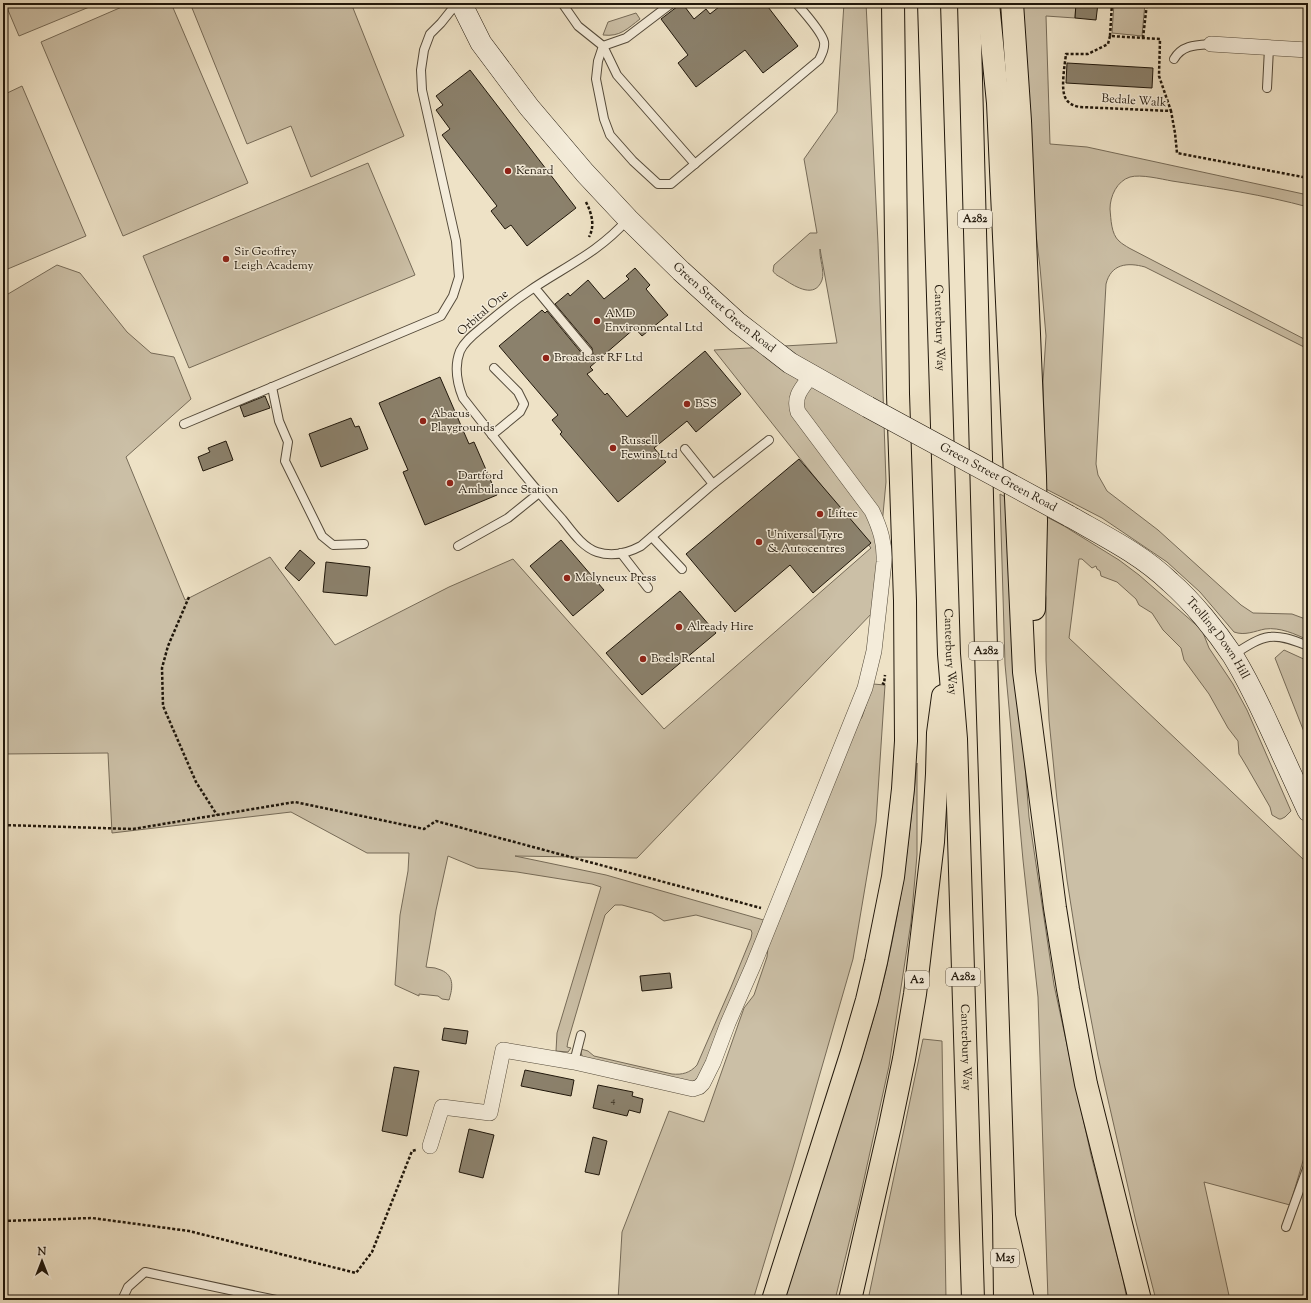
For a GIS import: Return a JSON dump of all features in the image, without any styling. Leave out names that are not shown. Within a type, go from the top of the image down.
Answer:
[{"type":"highway","points":[[772,1300],[867,1000],[878,956],[893,877],[903,789],[906,741],[905,601],[898,402],[893,3]]},
{"type":"highway","name":"Canterbury Way","points":[[929,3],[949,654],[956,739],[973,1300]]},
{"type":"highway","name":"A282","points":[[969,3],[989,763],[1004,1216]]},
{"type":"highway","points":[[988,3],[998,103],[1003,193],[1024,672],[1059,936],[1086,1084],[1140,1300]]},
{"type":"highway","points":[[1012,3],[1020,121],[1035,483],[1036,521],[1034,611],[1038,774]]},
{"type":"highway","name":"A2","points":[[850,1300],[890,1126],[904,1059],[915,994],[933,842],[938,733],[949,654]]},
{"type":"highway","points":[[1004,1216],[1023,1300]]},
{"type":"highway","name":"M25","points":[[1004,1216],[1005,1300]]},
{"type":"main road","name":"Green Street Green Road","points":[[461,3],[481,43],[502,72],[529,107],[585,173],[628,219],[681,271],[737,322],[790,364],[1069,516]]},
{"type":"main road","name":"Trolling Down Hill","points":[[1069,516],[1146,562],[1171,582],[1204,618],[1232,655],[1246,679],[1262,710],[1308,811]]},
{"type":"street","points":[[1211,44],[1308,50]]},
{"type":"street","points":[[430,1146],[442,1107],[490,1113],[503,1050],[574,1062],[686,1088],[695,1089],[702,1085],[706,1079],[865,688],[874,651],[885,547],[879,526],[872,511],[798,412],[795,405],[797,397],[811,376]]},
{"type":"lane","points":[[184,424],[441,316],[453,296],[459,277],[456,241],[422,90],[421,70],[424,50],[430,34],[457,3]]},
{"type":"lane","points":[[562,3],[578,26],[603,46],[617,75],[694,164]]},
{"type":"lane","points":[[603,46],[626,38],[672,3]]},
{"type":"lane","points":[[603,46],[598,61],[596,79],[604,119],[610,135],[633,161],[658,184],[671,184],[819,60],[824,51],[824,41],[796,3]]},
{"type":"lane","points":[[1174,59],[1181,50],[1188,46],[1211,44]]},
{"type":"lane","points":[[1267,88],[1269,48]]},
{"type":"lane","name":"Orbital One","points":[[628,219],[610,239],[495,316],[467,341],[461,350],[456,372],[462,398],[539,493],[581,541],[597,552],[616,554],[629,552],[635,549],[652,537],[713,484],[769,440]]},
{"type":"lane","points":[[535,288],[588,352]]},
{"type":"lane","points":[[492,435],[520,412],[524,404],[518,392],[494,368]]},
{"type":"lane","points":[[272,387],[279,421],[288,442],[285,461],[322,536],[333,545],[364,544]]},
{"type":"lane","points":[[685,449],[713,484]]},
{"type":"lane","points":[[458,546],[508,518],[539,493]]},
{"type":"lane","points":[[652,537],[682,569]]},
{"type":"lane","points":[[621,553],[648,588]]},
{"type":"lane","points":[[1232,655],[1254,642],[1271,636],[1280,636],[1308,646]]},
{"type":"lane","points":[[574,1062],[581,1036]]},
{"type":"lane","points":[[1286,1227],[1308,1166]]},
{"type":"lane","points":[[122,1300],[128,1287],[145,1272],[276,1300]]},
{"type":"path","points":[[1112,3],[1110,36],[1160,39],[1159,76],[1171,112]]},
{"type":"path","points":[[1143,38],[1147,3]]},
{"type":"path","name":"Bedale Walk","points":[[1110,36],[1108,44],[1088,54],[1066,54],[1064,90],[1066,99],[1074,106],[1171,112],[1177,153],[1308,178]]},
{"type":"path","points":[[190,597],[168,646],[162,668],[163,706],[196,782],[217,815]]},
{"type":"path","points":[[3,824],[133,829],[295,802],[424,830],[436,821],[768,909],[774,912]]},
{"type":"path","points":[[3,1221],[92,1218],[189,1231],[356,1273],[372,1252],[412,1151],[430,1146]]},
{"type":"shaded area","points":[[5,3],[99,3],[19,36]]},
{"type":"shaded area","points":[[131,3],[171,3],[248,183],[123,236],[41,42]]},
{"type":"shaded area","points":[[190,3],[351,3],[404,136],[311,177],[291,126],[247,144]]},
{"type":"shaded area","points":[[844,3],[866,3],[878,243],[886,482],[874,611],[637,858],[515,856],[606,875],[767,921],[712,1052],[697,1079],[692,1082],[583,1058],[581,1049],[588,1051],[594,1056],[672,1074],[682,1074],[692,1070],[697,1065],[731,987],[751,938],[751,930],[696,915],[664,921],[652,913],[622,905],[615,905],[605,915],[568,1041],[567,1047],[571,1048],[568,1052],[556,1051],[557,1033],[601,887],[592,884],[517,872],[477,868],[448,856],[436,910],[426,967],[444,971],[450,978],[452,986],[449,1000],[442,999],[438,996],[419,994],[419,996],[395,985],[400,915],[408,871],[409,853],[367,853],[291,812],[112,833],[108,753],[3,754],[3,297],[57,265],[80,273],[127,332],[151,353],[174,357],[191,399],[126,457],[185,600],[270,557],[335,645],[449,587],[513,559],[664,729],[871,548],[714,350],[837,343],[820,249],[823,276],[819,286],[815,289],[805,290],[794,286],[773,271],[774,265],[810,233],[817,233],[804,159],[837,112]]},
{"type":"shaded area","points":[[1020,3],[1076,3],[1075,18],[1046,16],[1050,144],[1087,147],[1308,195],[1308,207],[1241,192],[1145,176],[1130,177],[1118,185],[1111,199],[1110,209],[1114,234],[1120,242],[1308,341],[1308,349],[1145,267],[1138,265],[1121,266],[1112,272],[1108,277],[1106,284],[1096,464],[1098,475],[1107,491],[1158,530],[1241,605],[1253,613],[1292,614],[1308,620],[1308,640],[1293,633],[1276,629],[1265,629],[1246,633],[1234,632],[1200,592],[1167,562],[1102,518],[1046,489],[1043,382],[1046,336],[1040,267],[1024,135]]},
{"type":"shaded area","points":[[1114,3],[1145,3],[1142,36],[1112,33]]},
{"type":"shaded area","points":[[636,13],[640,19],[627,29],[614,35],[603,35],[608,22]]},
{"type":"shaded area","points":[[22,86],[86,236],[3,271],[3,95]]},
{"type":"shaded area","points":[[368,163],[415,275],[189,368],[143,256]]},
{"type":"shaded area","points":[[1000,494],[1009,499],[1016,649],[1029,817],[1054,985],[1091,1155],[1127,1300],[1048,1300],[1038,997],[1023,860],[1005,664]]},
{"type":"shaded area","points":[[1043,515],[1064,526],[1119,560],[1139,575],[1202,630],[1209,648],[1233,684],[1247,710],[1291,811],[1281,819],[1272,815],[1270,807],[1239,754],[1238,741],[1228,728],[1209,694],[1184,660],[1181,648],[1163,630],[1152,613],[1139,605],[1136,599],[1117,582],[1101,576],[1100,571],[1096,566],[1092,568],[1082,559],[1079,559],[1069,638],[1304,860],[1308,866],[1308,1144],[1290,1205],[1204,1182],[1230,1300],[1156,1300],[1136,1222],[1098,1056],[1078,950],[1067,880],[1049,720],[1046,660],[1046,598],[1042,569]]},
{"type":"shaded area","points":[[1284,650],[1308,661],[1308,742],[1275,658]]},
{"type":"shaded area","points":[[873,684],[885,685],[876,822],[853,959],[753,1300],[618,1300],[622,1232],[669,1111],[704,1122],[744,1008],[754,995],[767,957],[769,938],[852,731],[862,717]]},
{"type":"shaded area","points":[[917,763],[917,855],[911,922],[889,1066],[859,1202],[835,1300],[784,1300],[860,1065],[881,989],[892,944],[901,893]]},
{"type":"shaded area","points":[[923,1039],[942,1041],[946,1300],[868,1300]]},
{"type":"building","points":[[682,3],[694,19],[706,9],[710,14],[724,3],[765,3],[798,46],[763,73],[745,50],[696,87],[678,63],[688,55],[661,19]]},
{"type":"building","points":[[1076,3],[1098,3],[1096,20],[1075,18]]},
{"type":"building","points":[[1067,63],[1153,68],[1152,88],[1066,83]]},
{"type":"building","name":"Kenard","points":[[470,70],[576,208],[527,246],[511,225],[505,229],[491,211],[497,206],[442,135],[450,129],[436,110],[443,105],[436,96]]},
{"type":"building","points":[[635,268],[650,285],[646,289],[668,315],[642,336],[635,328],[590,367],[593,370],[587,374],[605,395],[607,393],[627,417],[705,351],[741,394],[696,432],[687,421],[654,448],[666,462],[618,502],[560,434],[562,432],[552,420],[558,415],[499,346],[542,310],[545,313],[547,311],[584,356],[591,356],[593,354],[592,348],[555,304],[568,293],[570,296],[588,280],[604,299],[629,279],[626,276]]},
{"type":"building","points":[[440,377],[469,444],[474,442],[497,495],[425,525],[403,472],[408,470],[379,403]]},
{"type":"building","points":[[265,396],[270,408],[244,417],[240,406]]},
{"type":"building","points":[[351,418],[355,427],[359,426],[368,449],[321,467],[309,434]]},
{"type":"building","points":[[226,441],[233,460],[203,471],[198,457],[210,452],[208,448]]},
{"type":"building","name":"Universal Tyre & Autocentres","points":[[799,459],[871,543],[813,593],[790,565],[735,612],[686,554]]},
{"type":"building","name":"Molyneux Press","points":[[561,540],[604,590],[573,616],[530,566]]},
{"type":"building","points":[[300,550],[315,563],[299,581],[285,568]]},
{"type":"building","points":[[326,562],[370,567],[367,596],[323,592]]},
{"type":"building","points":[[680,591],[716,633],[642,695],[606,653]]},
{"type":"building","points":[[670,973],[672,988],[642,991],[640,976]]},
{"type":"building","points":[[444,1028],[468,1031],[466,1044],[442,1040]]},
{"type":"building","points":[[394,1067],[419,1071],[407,1136],[382,1131]]},
{"type":"building","points":[[525,1070],[574,1080],[571,1096],[521,1086]]},
{"type":"building","points":[[598,1085],[633,1092],[632,1096],[643,1099],[640,1113],[629,1110],[627,1116],[593,1108]]},
{"type":"building","points":[[469,1129],[494,1135],[483,1178],[459,1172]]},
{"type":"building","points":[[593,1137],[607,1141],[599,1175],[585,1172]]},
{"type":"place","name":"Kenard","points":[[508,171]]},
{"type":"place","name":"Sir Geoffrey Leigh Academy","points":[[226,259]]},
{"type":"place","name":"AMD Environmental Ltd","points":[[597,321]]},
{"type":"place","name":"Broadcast RF Ltd","points":[[546,358]]},
{"type":"place","name":"BSS","points":[[687,404]]},
{"type":"place","name":"Abacus Playgrounds","points":[[423,421]]},
{"type":"place","name":"Russell Fewins Ltd","points":[[613,448]]},
{"type":"place","name":"Dartford Ambulance Station","points":[[450,483]]},
{"type":"place","name":"Liftec","points":[[820,514]]},
{"type":"place","name":"Universal Tyre & Autocentres","points":[[759,542]]},
{"type":"place","name":"Molyneux Press","points":[[567,578]]},
{"type":"place","name":"Already Hire","points":[[679,627]]},
{"type":"place","name":"Boels Rental","points":[[643,659]]}]
